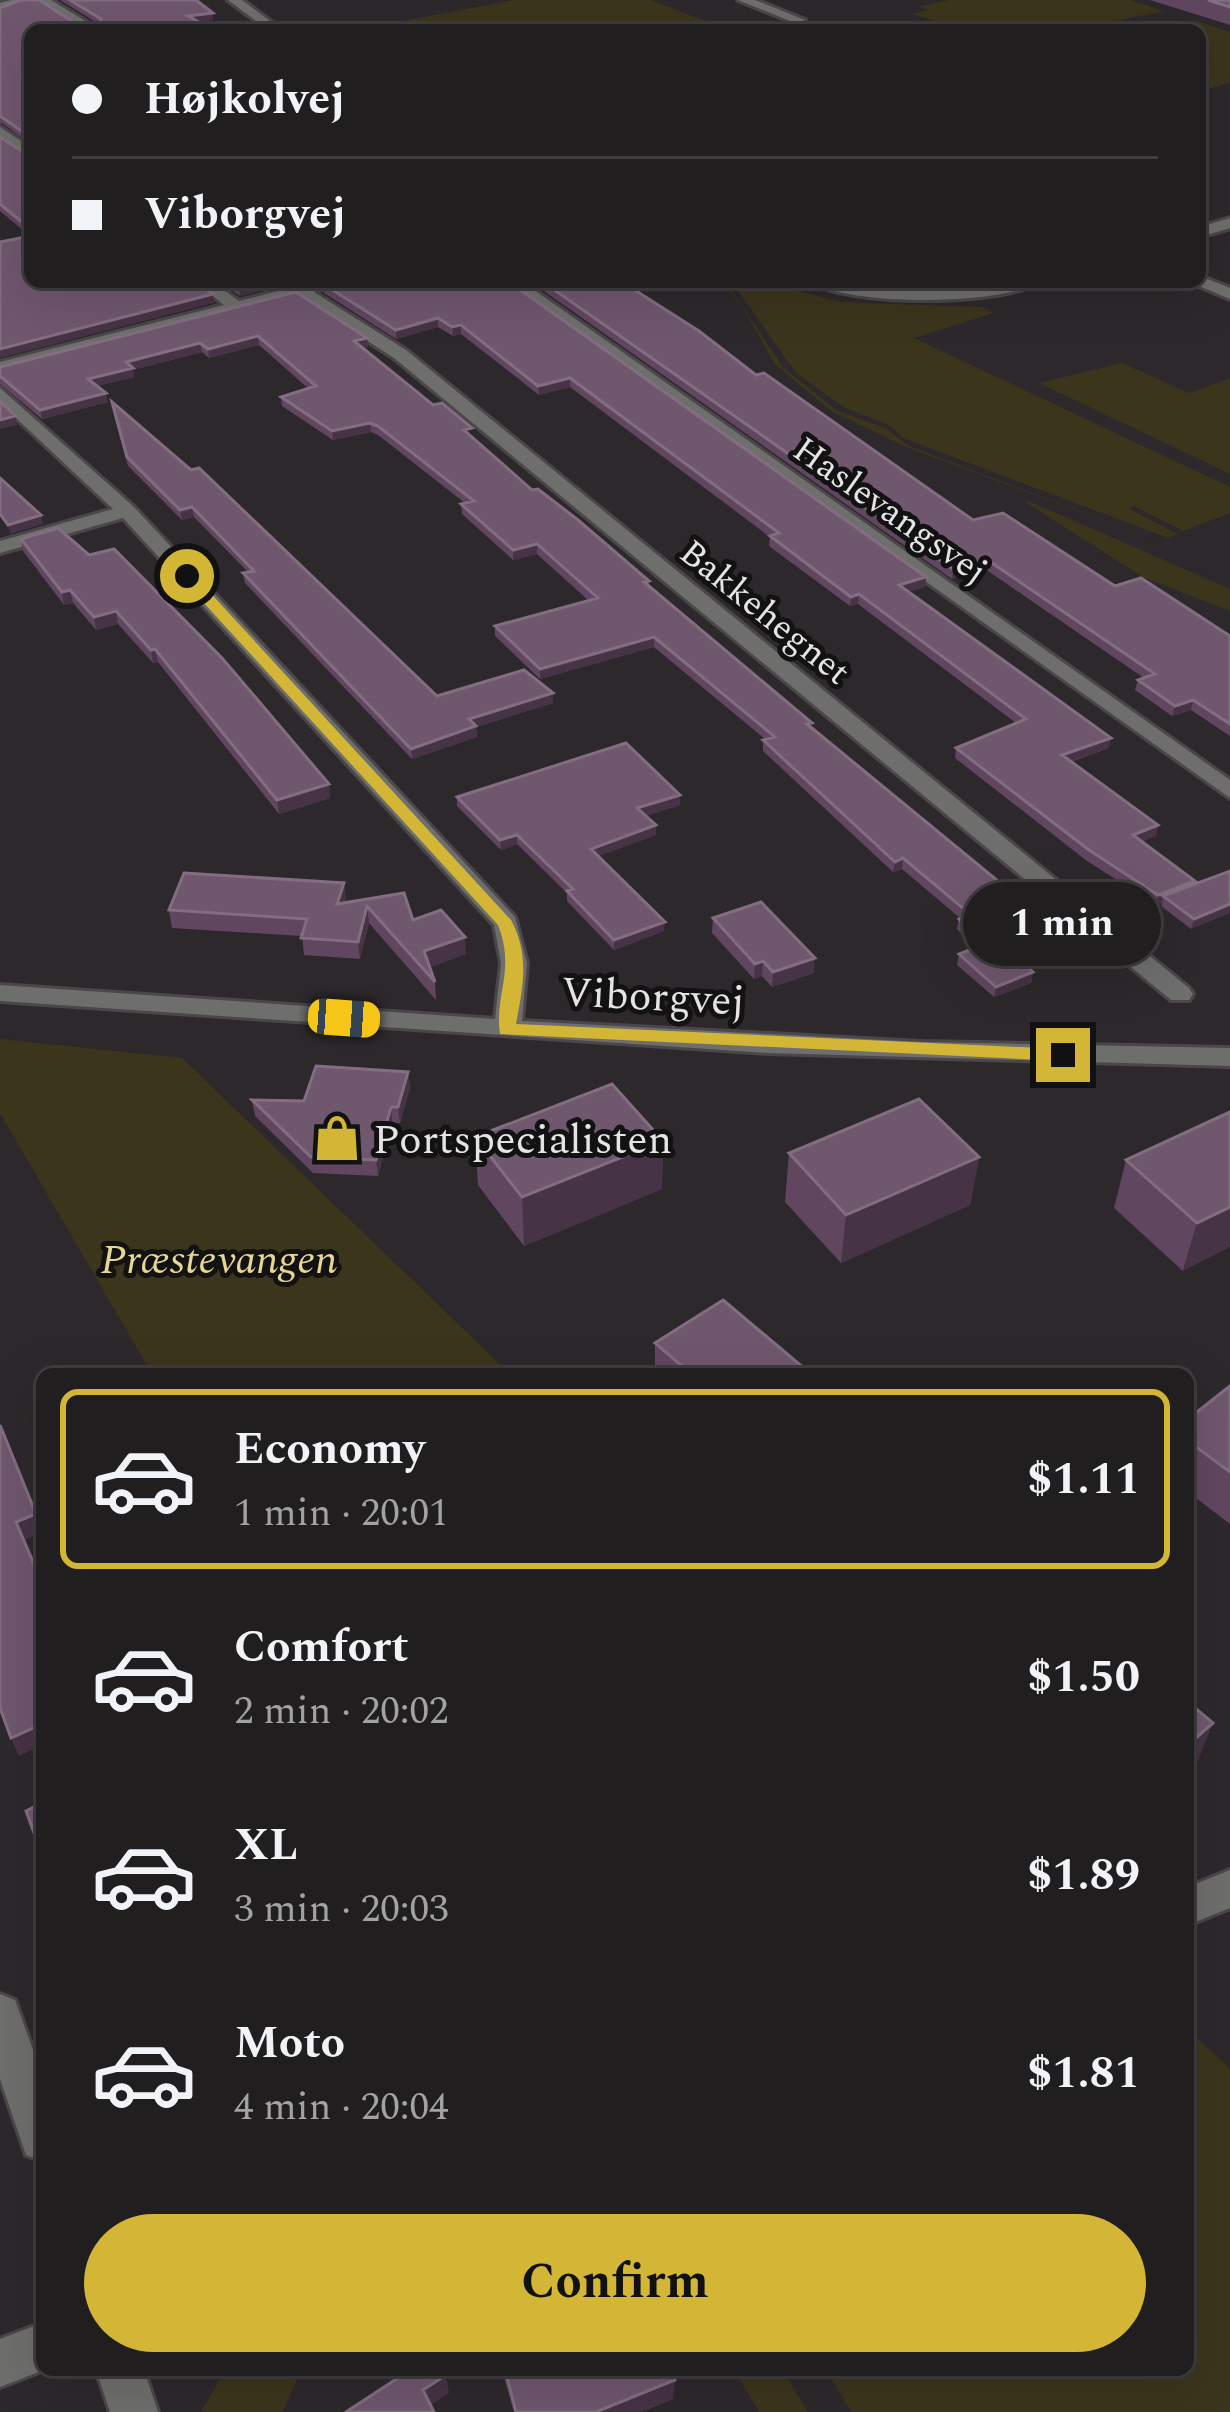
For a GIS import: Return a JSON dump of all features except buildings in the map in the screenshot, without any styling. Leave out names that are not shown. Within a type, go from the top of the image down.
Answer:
[{"type":"street","points":[[0,7],[23,0]]},
{"type":"street","points":[[42,0],[84,24]]},
{"type":"street","points":[[234,0],[268,24]]},
{"type":"street","points":[[744,0],[799,20]]},
{"type":"street","points":[[0,131],[24,149]]},
{"type":"street","points":[[211,288],[236,306]]},
{"type":"street","points":[[0,367],[308,288]]},
{"type":"street","name":"Haslevangsvej","points":[[521,288],[1230,791]]},
{"type":"street","points":[[873,288],[927,294],[996,288]]},
{"type":"street","name":"Bakkehegnet","points":[[300,290],[386,344],[438,385],[1180,994]]},
{"type":"street","points":[[0,392],[127,511],[506,923],[514,945],[516,975],[507,1030]]},
{"type":"street","points":[[0,548],[127,511]]},
{"type":"street","name":"Viborgvej","points":[[0,993],[507,1030],[928,1052],[1230,1057]]},
{"type":"street","points":[[1194,1904],[1230,1889]]},
{"type":"street","points":[[0,2015],[36,2121]]},
{"type":"street","points":[[0,2363],[36,2349]]},
{"type":"street","points":[[122,2376],[134,2412]]},
{"type":"green space","points":[[514,0],[651,0],[713,24],[387,24]]},
{"type":"green space","points":[[949,0],[1130,0],[1164,11],[1100,24],[949,24],[912,14],[928,10],[920,6]]},
{"type":"green space","points":[[1206,24],[1230,32],[1230,83],[1206,89]]},
{"type":"green space","points":[[727,288],[730,288],[783,367],[836,410],[885,428],[909,446],[1159,541],[906,447],[831,411],[775,364]]},
{"type":"green space","points":[[736,288],[786,288],[841,302],[982,307],[994,313],[914,338],[1230,487],[1230,513],[1183,531],[1134,506],[1130,509],[1177,534],[1168,538],[903,438],[891,426],[845,408],[796,373]]},
{"type":"green space","points":[[1122,363],[1189,393],[1230,378],[1230,474],[1039,383]]},
{"type":"green space","points":[[1025,502],[1230,589],[1230,611],[1143,577]]},
{"type":"green space","name":"Præstevangen","points":[[0,1039],[182,1058],[504,1368],[149,1368],[0,1113]]},
{"type":"green space","points":[[1194,2035],[1230,2069],[1230,2412],[851,2412],[830,2376],[1194,2376]]},
{"type":"green space","points":[[222,2376],[298,2376],[283,2412],[201,2412]]},
{"type":"green space","points":[[738,2376],[787,2376],[808,2412],[759,2412]]},
{"type":"place","name":"Portspecialisten","points":[[337,1138]]},
{"type":"route","points":[[187,576],[506,923],[514,945],[516,975],[507,1030],[1063,1055]]}]
